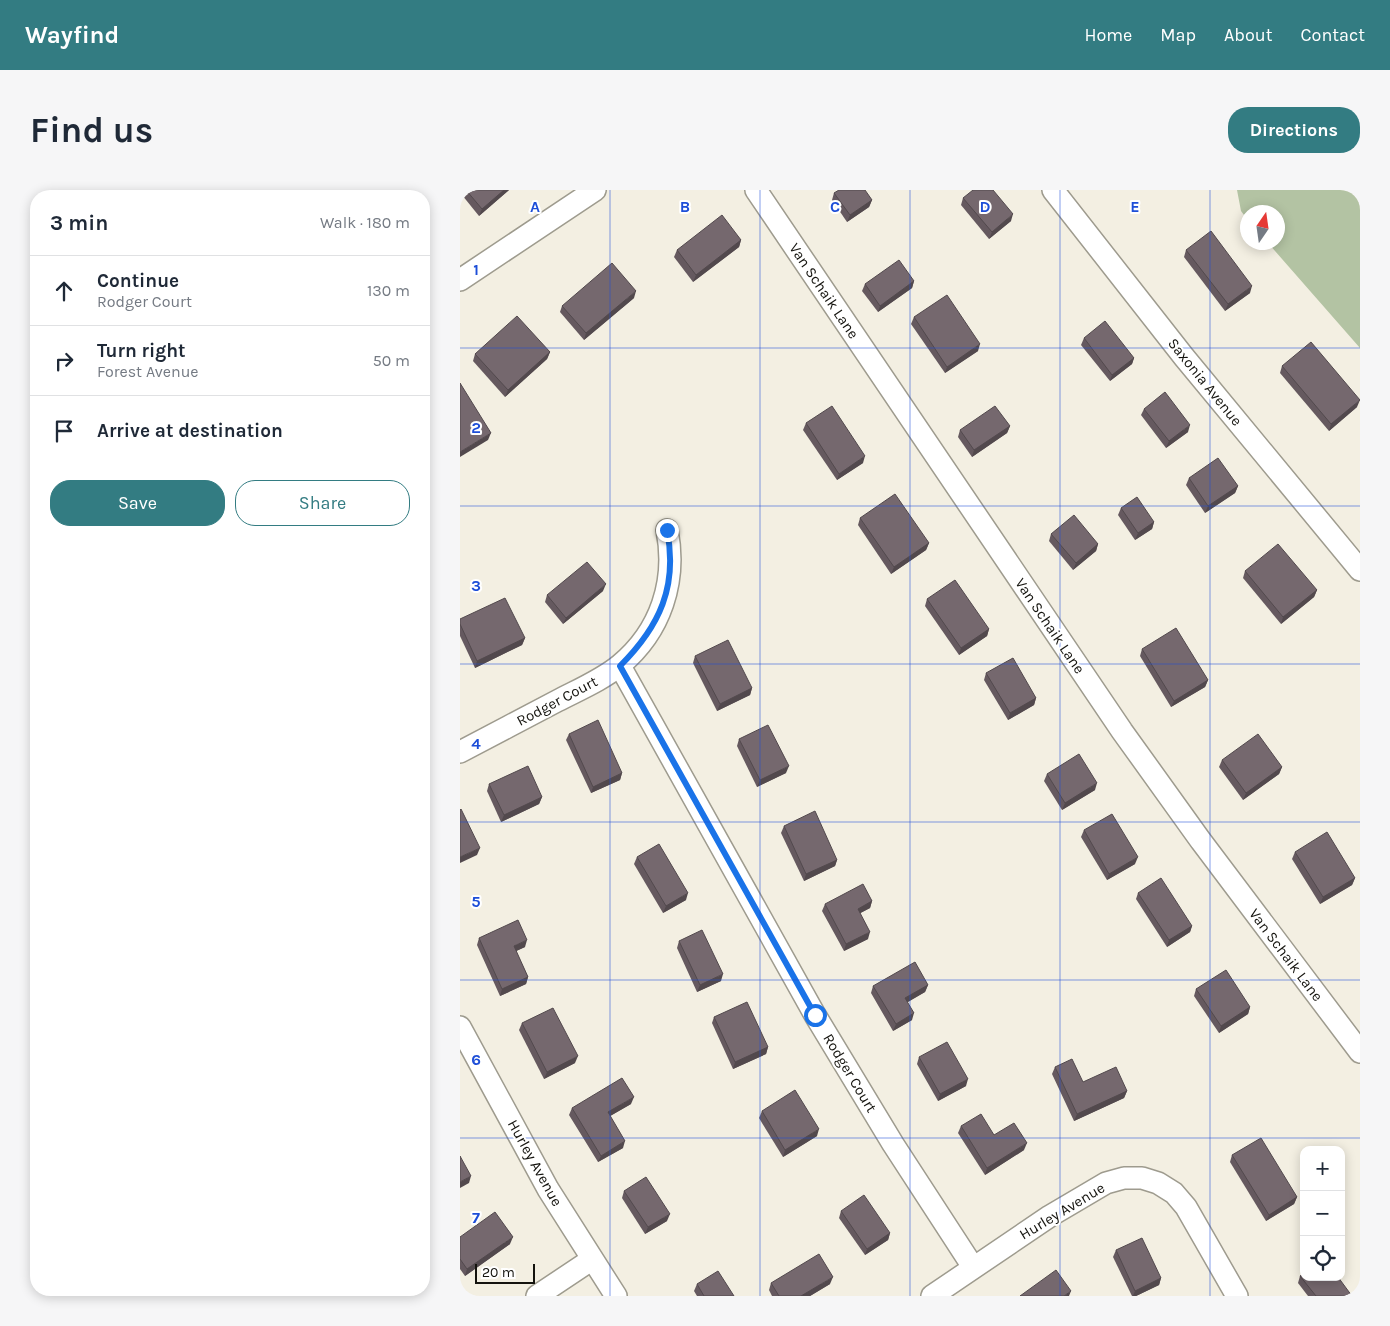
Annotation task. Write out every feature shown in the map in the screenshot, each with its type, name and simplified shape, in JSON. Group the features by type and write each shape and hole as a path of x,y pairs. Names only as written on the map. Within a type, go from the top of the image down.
{"street":[{"name":"Van Schaik Lane","path":"756,190 1122,731 1201,841 1360,1052"},
{"name":"Saxonia Avenue","path":"1053,190 1184,357 1360,570"},
{"path":"460,280 584,193"},
{"path":"620,666 640,646 656,622 666,598 670,574 670,546 667,530"},
{"name":"Rodger Court","path":"460,752 620,666 815,1015 893,1144 973,1267"},
{"name":"Hurley Avenue","path":"460,1027 548,1189 591,1260 616,1296"},
{"name":"Hurley Avenue","path":"932,1296 973,1267 1106,1182 1124,1178 1142,1178 1158,1183 1174,1193 1186,1207 1237,1296"},
{"path":"537,1296 591,1260"}],"green space":[{"path":"1237,190 1360,190 1360,348 1274,250 1285,250 1285,205 1240,206"}],"building":[{"path":"466,190 504,190 482,209"},
{"path":"839,190 865,190 872,200 850,215 834,193"},
{"path":"973,190 993,190 1013,214 992,232 963,198"},
{"path":"722,215 741,240 696,275 677,250"},
{"path":"1211,231 1252,286 1228,304 1186,250"},
{"path":"899,260 914,281 880,306 865,284"},
{"path":"612,263 636,291 586,333 562,306"},
{"path":"947,295 980,344 947,367 914,317"},
{"path":"517,316 550,352 508,390 475,354"},
{"path":"1105,321 1134,358 1112,375 1084,338"},
{"path":"1311,342 1360,400 1331,424 1282,366"},
{"path":"460,383 491,433 460,452"},
{"path":"1165,392 1190,425 1169,441 1144,409"},
{"path":"832,406 865,456 839,474 806,423"},
{"path":"995,406 1010,426 974,450 960,430"},
{"path":"1218,458 1238,486 1208,506 1189,478"},
{"path":"895,494 929,543 894,567 860,518"},
{"path":"1137,497 1154,522 1138,533 1121,508"},
{"path":"1074,515 1098,544 1076,563 1051,534"},
{"path":"1278,544 1317,590 1283,617 1245,571"},
{"path":"587,562 606,584 566,618 547,595"},
{"path":"955,580 989,629 961,648 927,599"},
{"path":"505,598 525,638 477,661 460,624 460,619"},
{"path":"1176,628 1208,680 1174,701 1142,649"},
{"path":"728,640 752,688 720,704 695,656"},
{"path":"1013,658 1036,698 1010,713 986,673"},
{"path":"598,720 622,773 593,787 569,734"},
{"path":"768,725 789,766 760,780 739,739"},
{"path":"1258,734 1282,767 1246,793 1222,760"},
{"path":"1079,754 1097,783 1065,803 1047,774"},
{"path":"528,766 542,797 504,815 489,784"},
{"path":"460,810 480,848 460,857"},
{"path":"815,811 837,860 806,874 784,826"},
{"path":"1112,814 1138,857 1109,874 1084,830"},
{"path":"1327,832 1355,878 1323,897 1295,852"},
{"path":"659,844 688,893 666,906 637,857"},
{"path":"1161,878 1192,926 1169,940 1138,893"},
{"path":"863,884 872,901 858,909 870,932 846,944 825,904"},
{"path":"518,920 527,940 514,946 528,977 502,989 479,938"},
{"path":"702,930 723,974 700,985 679,941"},
{"path":"915,962 928,985 905,998 914,1013 896,1024 873,986"},
{"path":"1226,970 1250,1007 1221,1026 1196,989"},
{"path":"747,1002 768,1047 735,1062 714,1017"},
{"path":"553,1008 578,1056 547,1072 522,1023"},
{"path":"947,1042 968,1079 940,1094 919,1057"},
{"path":"1072,1059 1083,1082 1116,1067 1127,1091 1077,1114 1055,1067"},
{"path":"622,1078 634,1097 608,1112 625,1141 601,1156 572,1108"},
{"path":"795,1090 819,1129 785,1150 762,1111"},
{"path":"981,1114 994,1135 1014,1123 1027,1143 987,1168 961,1126"},
{"path":"1261,1138 1297,1197 1269,1215 1232,1155"},
{"path":"460,1156 471,1176 460,1182"},
{"path":"646,1177 670,1214 648,1227 624,1191"},
{"path":"864,1195 890,1233 867,1249 841,1211"},
{"path":"495,1212 513,1237 467,1269 460,1259 460,1237"},
{"path":"1142,1238 1161,1278 1135,1291 1116,1250"},
{"path":"819,1254 833,1277 801,1296 779,1296 771,1283"},
{"path":"1056,1270 1071,1291 1064,1296 1020,1296"},
{"path":"718,1271 734,1296 704,1296 697,1284"},
{"path":"1304,1281 1341,1281 1352,1296 1316,1296"}],"route":[{"path":"667,530 670,546 670,574 666,598 656,622 640,646 620,666 815,1015"}]}
